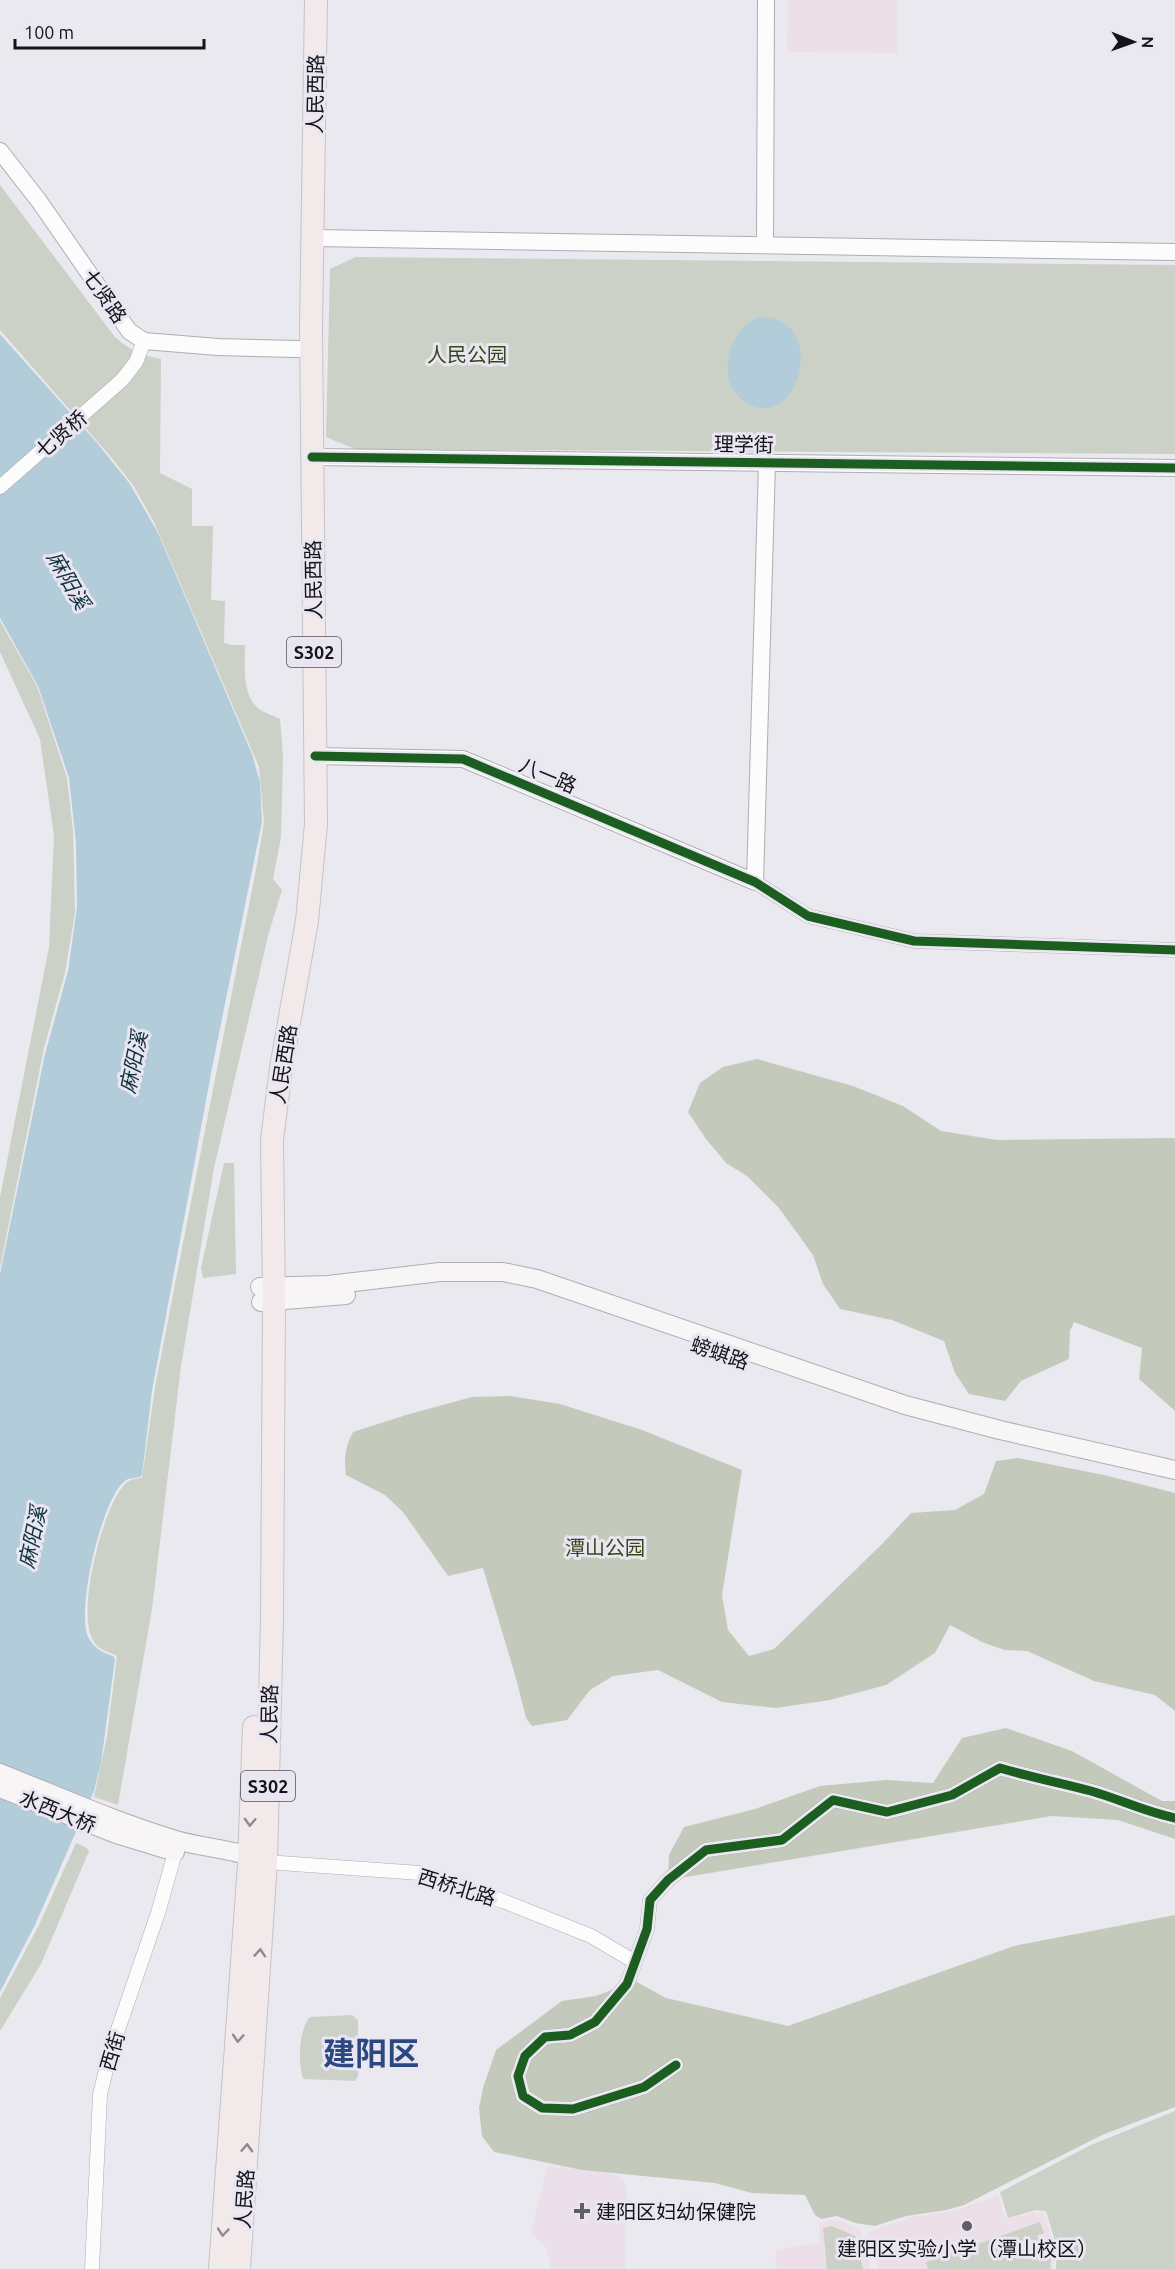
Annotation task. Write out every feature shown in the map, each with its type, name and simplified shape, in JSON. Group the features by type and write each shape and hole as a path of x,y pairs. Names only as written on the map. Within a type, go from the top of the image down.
{"highway":[{"name":"人民西路","path":"267,1294 260,1141 263,1101 293,917 301,824 298,349 301,0"},
{"name":"人民西路","path":"267,1294 273,1140 281,1068 308,910 316,824 312,457 316,0"},
{"name":"人民路","path":"220,2269 255,1860 272,1618 267,1294"},
{"name":"人民路","path":"239,2269 255,1860"}],"main road":[{"path":"267,1294 441,1272 503,1272 537,1280 905,1405 1175,1470"},
{"name":"螃蜞路","path":"267,1294 328,1298 436,1282 493,1281 536,1289 873,1406 1009,1442 1175,1479"},
{"path":"0,1773 119,1828 177,1846 255,1860"},
{"name":"水西大桥","path":"0,1788 119,1828"}],"street":[{"path":"765,245 766,0"},
{"name":"七贤路","path":"0,151 39,201 129,332 144,341 218,347 298,349"},
{"path":"313,238 1175,252"},
{"name":"七贤桥","path":"0,487 122,380 136,362 144,341"},
{"name":"理学街","path":"312,457 1175,468"},
{"path":"767,463 755,882 808,916 914,941 1175,950"},
{"name":"八一路","path":"315,756 464,759 755,882"},
{"path":"676,2065 644,2087 573,2109 542,2108 523,2096 518,2076 525,2055 545,2037 570,2035 595,2022 627,1984 647,1929 650,1900 668,1880 705,1850 782,1840 833,1800 887,1812 952,1795 1000,1768 1032,1778 1092,1791 1152,1813 1175,1818"},
{"name":"西街","path":"92,2269 100,2095 110,2053 158,1913 177,1846"},
{"name":"西桥北路","path":"255,1860 420,1873 503,1901 591,1936 635,1962"}],"shaded area":[{"path":"788,0 898,0 897,53 787,52"},
{"name":"建阳区妇幼保健院","path":"547,2166 613,2174 620,2177 627,2188 625,2269 550,2269 545,2245 531,2234"},
{"name":"建阳区实验小学（潭山校区）","path":"998,2195 1006,2220 1034,2212 1044,2213 1055,2252 1053,2269 879,2269 868,2232 912,2217 953,2211"},
{"path":"836,2219 861,2230 871,2269 777,2269 775,2259 777,2250 820,2242 819,2224"}],"green space":[{"path":"0,185 115,337 136,351 161,359 160,473 192,489 192,526 213,526 211,600 225,601 224,643 245,645 245,672 250,699 262,711 280,719 283,757 281,837 273,879 282,890 268,936 214,1168 181,1366 152,1609 118,1805 94,1797 107,1736 117,1656 99,1648 92,1638 88,1624 90,1582 108,1513 125,1484 142,1478 155,1387 264,822 259,767 154,522 133,485 111,457 0,330"},
{"name":"人民公园","path":"356,257 1175,265 1175,454 355,449 326,437 330,269"},
{"path":"0,621 37,686 67,778 73,830 75,913 65,973 44,1048 0,1268 0,1197 49,947 54,836 40,739 0,652"},
{"path":"757,1059 853,1086 903,1106 941,1131 997,1140 1175,1138 1175,1411 1139,1379 1142,1348 1074,1322 1070,1331 1069,1359 1021,1381 1005,1401 969,1394 955,1373 944,1341 892,1320 840,1309 823,1284 813,1255 779,1208 747,1176 726,1163 688,1112 700,1083 723,1067"},
{"path":"224,1163 234,1163 236,1274 203,1278 201,1268"},
{"name":"潭山公园","path":"510,1396 560,1404 642,1430 742,1470 722,1595 728,1630 749,1656 774,1649 911,1513 955,1510 984,1494 996,1461 1018,1458 1104,1475 1175,1493 1175,1711 1155,1695 1094,1681 1027,1651 1004,1650 982,1642 950,1625 935,1653 886,1685 830,1700 776,1708 722,1702 658,1670 613,1676 590,1690 567,1720 532,1726 526,1718 483,1568 448,1576 403,1512 385,1495 346,1475 345,1469 347,1448 353,1432 472,1397"},
{"path":"1006,1728 1072,1751 1162,1801 1175,1801 1175,1839 1118,1820 1052,1816 668,1880 669,1855 684,1827 755,1809 820,1786 886,1780 933,1783 962,1738"},
{"path":"76,1843 89,1851 41,1964 0,2031 0,1998 39,1925"},
{"path":"1175,1915 1175,2107 1102,2135 964,2205 906,2216 875,2226 855,2223 837,2216 821,2219 815,2215 805,2195 752,2193 715,2183 582,2170 494,2152 482,2136 479,2108 496,2050 562,2001 596,1996 635,1981 666,1998 788,2026 1014,1946"},
{"path":"352,2015 358,2020 358,2076 355,2081 303,2079 300,2046 303,2030 310,2017"},
{"path":"1175,2111 1175,2269 1056,2269 1056,2244 1046,2211 1036,2210 1008,2218 1000,2192 1091,2145"},
{"path":"1040,2222 1044,2233 1036,2236 1047,2245 1051,2259 1050,2269 928,2269 926,2262"},
{"path":"832,2226 855,2236 863,2269 827,2269 823,2228"}],"water":[{"path":"759,317 782,322 795,335 801,353 799,372 792,391 779,404 763,408 744,401 735,392 729,380 728,368 733,343 749,323"},
{"name":"麻阳溪","path":"0,334 98,444 130,484 158,533 252,754 260,782 262,822 213,1063 152,1391 142,1475 126,1480 117,1490 108,1507 88,1580 85,1623 88,1637 99,1649 115,1659 101,1763 94,1791 35,1925 0,1992 0,1274 45,1054 68,971 77,907 76,843 69,778 38,686 0,618"}],"cycle path":[{"path":"312,457 1175,468"},
{"path":"315,756 463,759 755,882 808,916 914,941 1175,950"},
{"path":"676,2065 644,2087 573,2109 542,2108 523,2096 518,2076 525,2056 545,2037 570,2035 595,2022 627,1984 647,1929 650,1900 668,1880 706,1850 782,1840 833,1800 887,1812 952,1795 1000,1768 1091,1791 1175,1818"}],"place":[{"name":"建阳区妇幼保健院","path":"582,2211"},
{"name":"建阳区实验小学（潭山校区）","path":"967,2226"}],"district":[{"name":"建阳区","path":"371,2053"}]}
